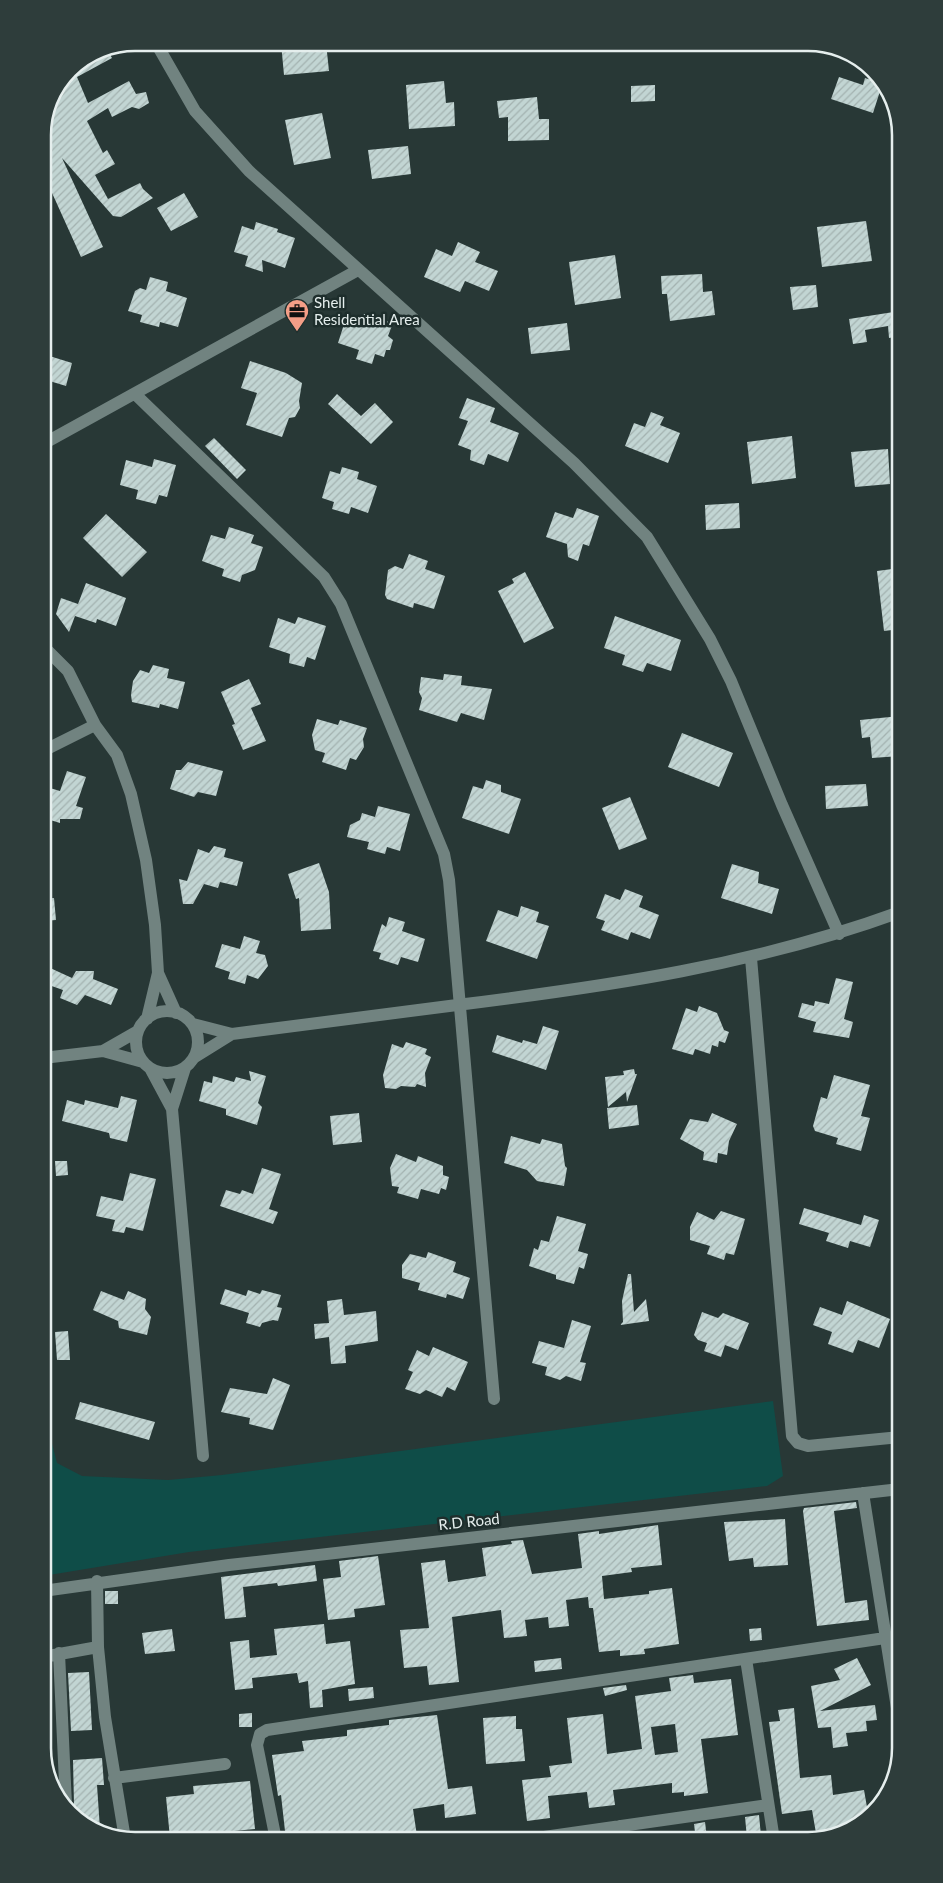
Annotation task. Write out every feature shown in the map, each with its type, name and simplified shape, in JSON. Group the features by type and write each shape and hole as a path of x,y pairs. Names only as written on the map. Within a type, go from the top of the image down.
{"street":[{"path":"161,51 195,111 249,171 574,463 647,537 710,639 731,681 782,805 839,934"},
{"path":"51,440 358,270"},
{"path":"135,394 201,460 324,577 341,604 444,854 449,880 458,1005 494,1399"},
{"path":"51,654 68,672 95,725 117,755 131,794 146,860 155,925 158,973 147,1019 138,1031 103,1051 51,1057"},
{"path":"51,747 95,725"},
{"path":"192,1024 232,1034 574,991 751,958 839,934 892,915"},
{"path":"751,958 792,1436 798,1443 808,1446 892,1438"},
{"path":"158,973 176,1013"},
{"path":"147,1019 156,1014 176,1013 185,1017 192,1024 198,1043 195,1057"},
{"path":"138,1031 136,1046 172,1109"},
{"path":"202,1456 172,1109 185,1068 195,1057 232,1034"},
{"path":"103,1051 167,1073 185,1068"},
{"name":"R.D Road","path":"51,1589 98,1581 892,1490"},
{"path":"863,1493 892,1680"},
{"path":"98,1581 98,1647 114,1778 124,1831"},
{"path":"274,1832 257,1745 260,1734 268,1730 885,1638"},
{"path":"51,1655 98,1647"},
{"path":"60,1653 66,1795"},
{"path":"746,1659 773,1832"},
{"path":"114,1778 225,1764"},
{"path":"578,1832 768,1805"},
{"path":"620,1826 621,1832"}],"shaded area":[{"path":"773,1401 783,1476 767,1486 189,1552 51,1575 51,1440 57,1463 82,1476 168,1480 222,1475"}],"building":[{"path":"282,51 327,51 329,71 284,75"},
{"path":"110,55 112,58 77,77 88,103 129,81 136,94 146,92 149,103 139,109 132,107 112,117 108,108 87,121 103,153 107,150 115,164 95,175 108,199 140,183 143,189 153,198 121,217 113,216 62,158 103,247 81,257 51,191 51,130 60,98 69,84 80,72 93,63"},
{"path":"839,77 863,85 865,78 871,80 880,92 873,113 831,99"},
{"path":"444,81 446,103 454,102 455,126 409,129 406,85"},
{"path":"655,85 655,101 631,102 631,86"},
{"path":"537,97 539,119 549,119 549,140 508,141 508,117 499,118 497,101"},
{"path":"322,113 331,158 294,165 285,120"},
{"path":"408,146 411,174 372,179 368,150"},
{"path":"184,193 198,217 171,231 157,208"},
{"path":"866,221 872,261 822,267 817,227"},
{"path":"256,222 278,229 277,232 295,238 285,268 262,260 263,272 245,266 248,256 234,252 242,226 254,230"},
{"path":"458,242 480,252 475,262 498,271 489,291 465,281 460,292 424,277 436,249 452,256"},
{"path":"615,255 621,298 575,305 569,262"},
{"path":"702,274 703,292 712,291 715,315 670,321 667,294 662,294 661,276"},
{"path":"150,277 168,282 166,291 187,298 178,327 160,322 159,327 140,322 142,315 128,311 135,291 140,288 146,290"},
{"path":"816,285 818,307 793,310 790,287"},
{"path":"892,312 892,337 889,338 888,326 865,330 867,342 853,344 849,319"},
{"path":"364,314 393,323 388,336 393,340 390,350 386,350 384,357 375,354 372,364 356,359 359,350 338,343 346,318 361,323"},
{"path":"567,323 570,350 531,354 528,328"},
{"path":"51,356 72,363 66,386 51,381"},
{"path":"250,361 286,373 302,383 299,401 300,408 295,417 289,418 282,437 246,425 257,393 241,388"},
{"path":"337,394 361,416 375,403 393,422 371,444 328,404"},
{"path":"467,398 495,408 490,422 519,433 508,462 488,454 484,465 470,460 471,450 458,445 468,421 459,418"},
{"path":"651,412 664,417 660,425 680,433 668,463 625,446 634,423 645,427"},
{"path":"792,436 796,478 752,484 747,442"},
{"path":"214,438 246,470 237,479 205,446"},
{"path":"888,449 890,484 855,487 851,452"},
{"path":"154,459 176,465 167,497 159,495 156,504 136,499 138,490 120,485 126,460 152,467"},
{"path":"342,467 359,472 357,479 377,486 368,513 351,507 349,514 332,509 334,502 322,498 330,471 340,474"},
{"path":"739,503 740,528 706,530 705,505"},
{"path":"577,508 599,516 589,546 583,544 578,561 568,557 567,544 546,537 555,512 573,518"},
{"path":"106,514 147,552 122,577 83,538"},
{"path":"229,527 254,535 251,543 263,547 255,570 242,575 240,582 222,576 224,569 202,561 211,535 225,539"},
{"path":"409,554 428,561 425,569 445,576 434,609 414,603 413,608 387,599 385,595 388,570 395,566 403,569"},
{"path":"892,569 892,630 884,631 877,571"},
{"path":"525,572 554,628 524,643 498,591 514,583 512,579"},
{"path":"86,583 126,598 116,626 97,619 96,623 75,616 69,632 56,614 61,598 78,604"},
{"path":"615,616 681,640 671,671 647,663 643,672 622,665 625,655 604,648"},
{"path":"298,617 326,626 315,660 307,657 304,667 289,663 290,654 269,647 278,618 295,624"},
{"path":"153,665 169,669 167,678 185,682 178,709 160,704 159,708 132,702 133,681 140,670 149,673"},
{"path":"444,674 462,676 461,685 492,689 484,720 461,713 457,722 419,710 422,698 419,692 421,677 443,680"},
{"path":"249,679 261,704 251,708 266,741 243,750 232,725 235,724 221,692"},
{"path":"892,717 892,757 872,758 870,737 862,738 860,720"},
{"path":"317,719 338,725 340,720 367,728 363,739 364,747 356,760 350,758 346,770 322,762 325,753 315,750 312,735"},
{"path":"682,733 733,753 719,787 668,767"},
{"path":"188,762 223,771 216,796 198,792 194,797 170,789 176,770 181,770"},
{"path":"67,771 86,777 76,806 83,808 80,819 60,819 60,823 51,820 51,788 60,791"},
{"path":"486,780 501,785 501,792 521,799 509,834 462,818 473,786 483,789"},
{"path":"866,784 868,806 826,809 825,786"},
{"path":"630,797 647,839 619,850 602,808"},
{"path":"378,806 410,814 400,851 387,847 385,854 367,849 369,842 347,837 350,825 360,820 362,813 375,817"},
{"path":"214,846 226,849 224,857 243,862 237,886 220,882 218,888 204,884 193,904 183,904 179,879 187,881 198,849 209,853"},
{"path":"319,863 329,892 331,929 301,931 299,898 296,899 288,874"},
{"path":"732,864 759,872 758,883 779,889 772,914 721,898"},
{"path":"625,889 643,896 639,907 659,915 650,939 631,932 628,940 601,930 605,921 596,918 605,894 620,900"},
{"path":"51,898 54,898 56,920 51,920"},
{"path":"521,906 539,912 536,922 549,926 537,959 486,941 498,910 518,917"},
{"path":"389,917 405,922 402,931 425,939 418,962 401,957 398,965 379,959 381,953 373,951 382,924 386,927"},
{"path":"244,936 260,941 256,953 265,955 268,966 258,979 247,975 245,984 228,979 230,972 215,967 222,944 240,949"},
{"path":"51,968 72,978 76,971 94,971 93,979 118,989 111,1005 85,995 77,1005 60,998 63,990 51,986"},
{"path":"836,978 853,982 844,1019 853,1022 849,1038 813,1032 816,1022 798,1017 802,1003 814,1006 815,1001 829,1004"},
{"path":"699,1006 717,1013 724,1030 729,1032 725,1043 719,1041 718,1047 712,1045 710,1054 695,1049 693,1055 672,1049 686,1008 697,1012"},
{"path":"543,1026 559,1031 546,1070 492,1052 497,1035 522,1043 523,1040 537,1044"},
{"path":"406,1042 427,1049 425,1054 431,1057 425,1073 426,1087 417,1084 415,1087 385,1088 383,1075 392,1044 403,1048"},
{"path":"634,1069 635,1074 637,1074 627,1102 626,1092 608,1107 605,1077 624,1075 623,1071"},
{"path":"249,1071 266,1076 258,1103 262,1107 257,1125 226,1115 226,1109 199,1101 204,1081 212,1083 213,1076 234,1082 236,1077 251,1081"},
{"path":"834,1075 870,1085 861,1116 870,1118 861,1151 836,1144 838,1138 815,1131 813,1126 821,1097 827,1099"},
{"path":"121,1096 137,1100 127,1142 110,1138 109,1133 62,1121 67,1100 84,1105 85,1100 118,1108"},
{"path":"637,1105 639,1125 609,1129 607,1108"},
{"path":"359,1113 362,1142 333,1145 330,1116"},
{"path":"712,1113 737,1124 729,1141 727,1155 718,1153 717,1163 703,1160 704,1152 680,1139 690,1119 708,1122"},
{"path":"511,1136 540,1144 542,1139 562,1144 565,1166 567,1168 564,1186 537,1181 527,1170 504,1163"},
{"path":"396,1154 416,1162 418,1156 443,1166 443,1175 449,1177 446,1190 441,1188 439,1194 421,1189 418,1199 397,1193 399,1187 392,1186 390,1168"},
{"path":"55,1161 67,1161 68,1175 56,1176"},
{"path":"262,1168 281,1174 269,1209 278,1212 273,1224 220,1206 226,1190 240,1194 242,1190 253,1194"},
{"path":"130,1173 156,1179 143,1231 126,1227 124,1233 112,1231 115,1220 96,1216 101,1196 123,1201"},
{"path":"804,1208 861,1225 864,1215 879,1220 870,1247 850,1241 848,1248 826,1241 829,1233 799,1224"},
{"path":"721,1211 745,1219 734,1255 726,1253 724,1260 707,1254 710,1246 690,1240 690,1227 697,1212 714,1220"},
{"path":"557,1216 586,1224 578,1251 588,1254 584,1269 579,1267 574,1284 556,1279 556,1275 529,1266 534,1248 538,1250 541,1240 549,1242"},
{"path":"428,1252 456,1262 453,1272 470,1278 463,1299 447,1294 446,1298 418,1290 420,1283 402,1278 402,1265 410,1254 426,1258"},
{"path":"628,1274 631,1274 634,1312 646,1299 649,1321 620,1325 623,1322 622,1301"},
{"path":"225,1289 246,1296 248,1290 260,1294 262,1290 281,1295 277,1307 282,1308 278,1321 273,1320 262,1323 260,1327 246,1323 249,1313 220,1304"},
{"path":"101,1291 124,1300 128,1291 146,1299 145,1309 151,1317 147,1335 119,1328 118,1321 93,1310"},
{"path":"342,1299 344,1315 376,1311 378,1341 345,1346 346,1363 331,1364 329,1337 315,1339 314,1324 329,1323 327,1301"},
{"path":"847,1301 890,1319 879,1348 858,1340 853,1353 828,1344 832,1332 813,1325 820,1307 842,1315"},
{"path":"702,1312 718,1318 723,1313 749,1323 738,1350 725,1345 721,1357 704,1351 707,1343 698,1340 694,1335"},
{"path":"572,1320 591,1326 580,1362 586,1363 581,1381 566,1376 560,1380 545,1375 547,1367 532,1363 539,1341 564,1348"},
{"path":"68,1331 70,1360 57,1360 55,1332"},
{"path":"433,1347 468,1362 455,1391 447,1387 442,1397 426,1390 420,1394 405,1389 413,1372 408,1370 417,1350 429,1356"},
{"path":"273,1378 290,1385 273,1430 249,1424 250,1418 221,1412 230,1388 267,1394"},
{"path":"80,1402 155,1422 149,1440 75,1419"},
{"path":"856,1502 857,1508 834,1511 845,1603 867,1600 869,1620 817,1626 803,1511 804,1508"},
{"path":"785,1519 788,1565 754,1567 753,1558 729,1561 724,1522"},
{"path":"658,1525 662,1565 631,1568 632,1572 602,1576 604,1599 649,1594 649,1591 672,1588 679,1644 644,1649 645,1654 620,1656 620,1650 599,1652 593,1608 589,1608 588,1597 566,1600 569,1626 549,1628 548,1617 525,1620 527,1636 504,1638 501,1610 452,1617 459,1682 429,1685 427,1666 404,1668 400,1630 429,1628 421,1563 445,1560 448,1582 486,1576 482,1548 512,1544 511,1541 523,1540 532,1574 582,1568 578,1534 599,1531 599,1534"},
{"path":"378,1556 385,1605 354,1609 355,1617 328,1620 323,1579 341,1577 339,1561"},
{"path":"315,1565 317,1581 278,1586 277,1583 243,1587 246,1617 225,1619 221,1577"},
{"path":"105,1591 118,1591 118,1604 105,1604"},
{"path":"324,1624 326,1644 350,1641 355,1684 322,1690 323,1707 310,1708 308,1681 299,1683 297,1673 252,1678 253,1688 235,1690 230,1642 249,1640 250,1658 277,1655 274,1629"},
{"path":"761,1628 762,1640 750,1641 749,1629"},
{"path":"172,1629 175,1651 145,1654 142,1633"},
{"path":"561,1658 562,1669 535,1672 534,1661"},
{"path":"857,1658 871,1685 820,1711 875,1705 877,1720 866,1721 867,1731 846,1733 848,1746 833,1748 831,1727 818,1728 811,1686 840,1680 834,1669"},
{"path":"89,1672 92,1730 71,1731 68,1673"},
{"path":"693,1675 694,1683 731,1679 738,1735 701,1739 708,1793 684,1796 684,1792 672,1793 672,1783 613,1790 615,1805 589,1808 587,1792 548,1796 550,1818 527,1821 522,1780 551,1777 549,1766 572,1763 567,1718 603,1714 607,1754 642,1749 635,1696 671,1691 669,1678","holes":["675,1724 678,1752 655,1755 651,1727"]},
{"path":"626,1685 627,1690 605,1696 603,1688"},
{"path":"373,1687 374,1698 349,1701 348,1689"},
{"path":"794,1708 800,1778 831,1775 833,1795 864,1790 867,1807 859,1814 840,1825 816,1831 812,1810 782,1814 769,1722 780,1721 778,1710"},
{"path":"252,1713 252,1727 239,1727 239,1714"},
{"path":"437,1715 448,1789 472,1786 476,1814 445,1818 444,1804 413,1809 416,1832 285,1832 281,1795 278,1796 272,1755 304,1751 302,1741 347,1736 347,1730 389,1725 389,1720"},
{"path":"516,1716 516,1729 522,1729 525,1761 486,1764 483,1718"},
{"path":"102,1758 104,1785 97,1785 100,1824 89,1818 74,1805 73,1760"},
{"path":"250,1781 255,1829 223,1832 169,1832 166,1797 194,1794 193,1786"},
{"path":"759,1815 761,1832 746,1832 745,1817"},
{"path":"705,1822 706,1832 695,1832 694,1824"}],"place":[{"name":"Shell Residential Area","path":"297,332"}]}
